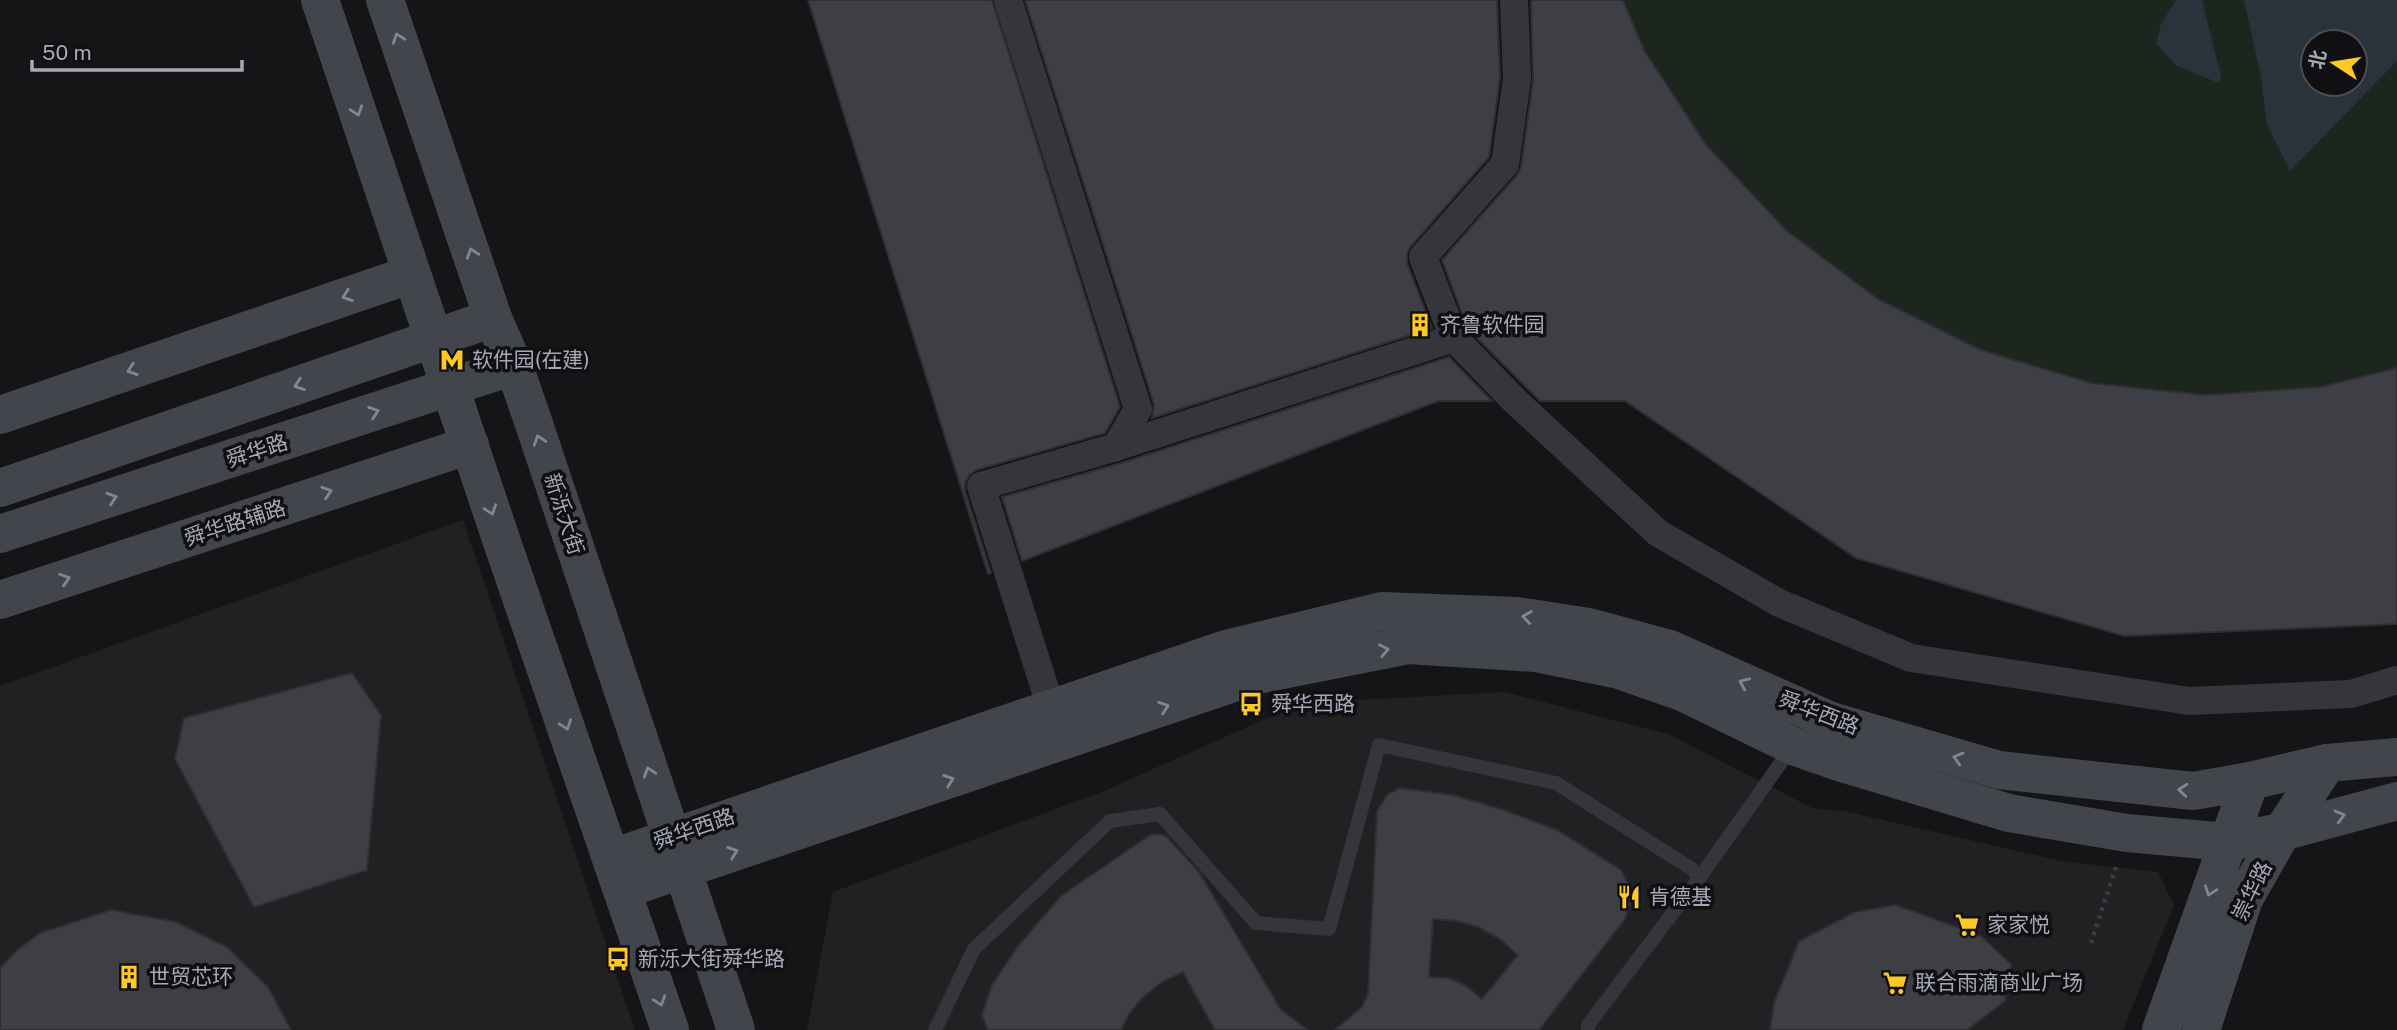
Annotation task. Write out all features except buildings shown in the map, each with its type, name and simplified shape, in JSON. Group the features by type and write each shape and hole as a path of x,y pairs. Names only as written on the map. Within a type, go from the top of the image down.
{"main road":[{"path":"320,0 670,1030"},
{"name":"新泺大街","path":"385,0 493,318 514,366 736,1030"},
{"path":"0,415 412,274"},
{"path":"0,488 493,318"},
{"name":"舜华路","path":"0,534 514,366"},
{"name":"舜华路辅路","path":"0,600 470,445"},
{"name":"舜华西路","path":"617,874 1051,708 1226,649 1382,611 1517,616 1589,627 1670,649 1831,721 1999,770 2193,791 2327,763 2397,757"},
{"name":"舜华西路","path":"676,853 1257,675 1408,645 1535,653 1619,670 1682,692 1793,746 2009,813 2127,833 2227,842 2282,832 2397,801"},
{"name":"崇华路","path":"2201,1030 2244,899 2282,832 2327,763"},
{"name":"崇华路","path":"2161,1030 2250,781"}],"street":[{"path":"1008,0 1138,409 1116,447"},
{"path":"1514,0 1517,79 1505,164 1423,257 1454,338 1515,401 1658,533 1779,603 1910,658 2189,701 2351,694 2397,680"},
{"path":"1051,708 981,486 1116,447 1454,338"}],"lane":[{"path":"936,1030 974,949 1110,821 1160,814 1256,923 1329,929 1379,745 1556,783 1692,869 1700,877"},
{"path":"1588,1030 1588,1025 1700,877 1793,746"}],"path":[{"path":"2091,943 2127,833"}],"shaded area":[{"path":"1623,0 2397,0 2397,368 2320,387 2205,395 2091,383 1981,350 1878,299 1786,230 1707,146 1644,50"},
{"path":"2176,0 2202,0 2221,76 2219,83 2177,66 2156,44 2161,24"},
{"path":"2244,0 2397,0 2397,61 2369,90 2369,28 2299,28 2299,98 2361,98 2290,171 2267,125 2261,77"},
{"path":"463,520 635,1030 0,1030 0,686"},
{"path":"1505,692 1668,734 1812,808 1844,811 2061,861 2158,872 2174,905 2123,1030 807,1030 833,892 1104,791 1301,703"}],"place":[{"name":"齐鲁软件园","path":"1420,325"},
{"name":"软件园(在建)","path":"452,360"},
{"name":"舜华西路","path":"1251,704"},
{"name":"肯德基","path":"1629,897"},
{"name":"家家悦","path":"1967,925"},
{"name":"新泺大街舜华路","path":"618,959"},
{"name":"世贸芯环","path":"129,977"},
{"name":"联合雨滴商业广场","path":"1895,983"}]}
